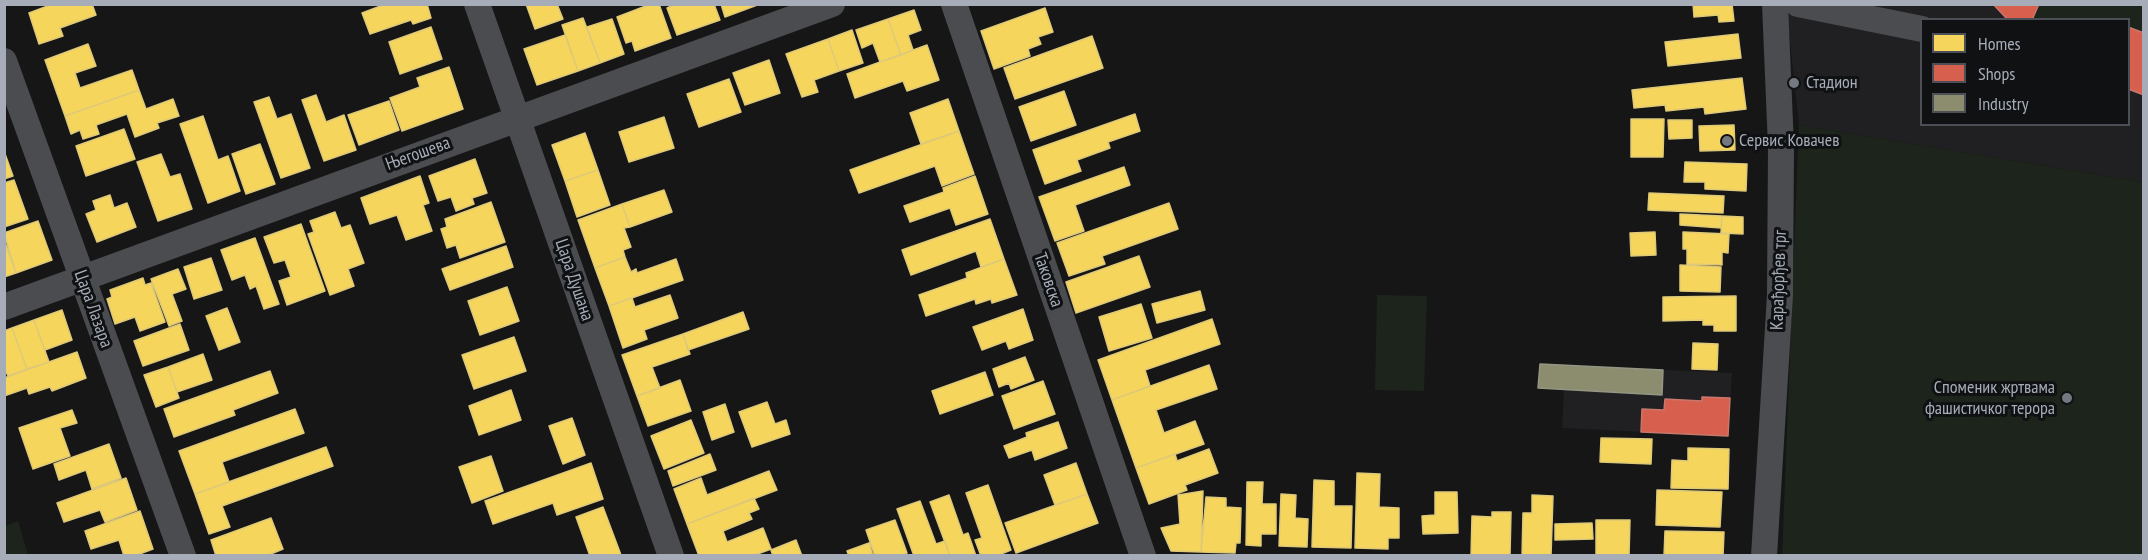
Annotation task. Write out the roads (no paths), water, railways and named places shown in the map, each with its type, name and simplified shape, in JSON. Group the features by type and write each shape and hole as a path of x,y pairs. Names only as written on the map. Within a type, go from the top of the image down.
{"street":[{"name":"Цара Душана","path":"477,4 671,555"},
{"name":"Његошева","path":"4,307 832,4"},
{"name":"Таковска","path":"954,4 1143,555"},
{"name":"Карађорђев трг","path":"1764,555 1780,295 1781,147 1774,4"},
{"path":"1798,4 1920,29"},
{"name":"Цара Лазара","path":"4,61 183,555"}],"place":[{"name":"Стадион","path":"1794,83"},
{"name":"Сервис Ковачев","path":"1727,141"},
{"name":"Споменик жртвама фашистичког терора","path":"2067,398"}]}
